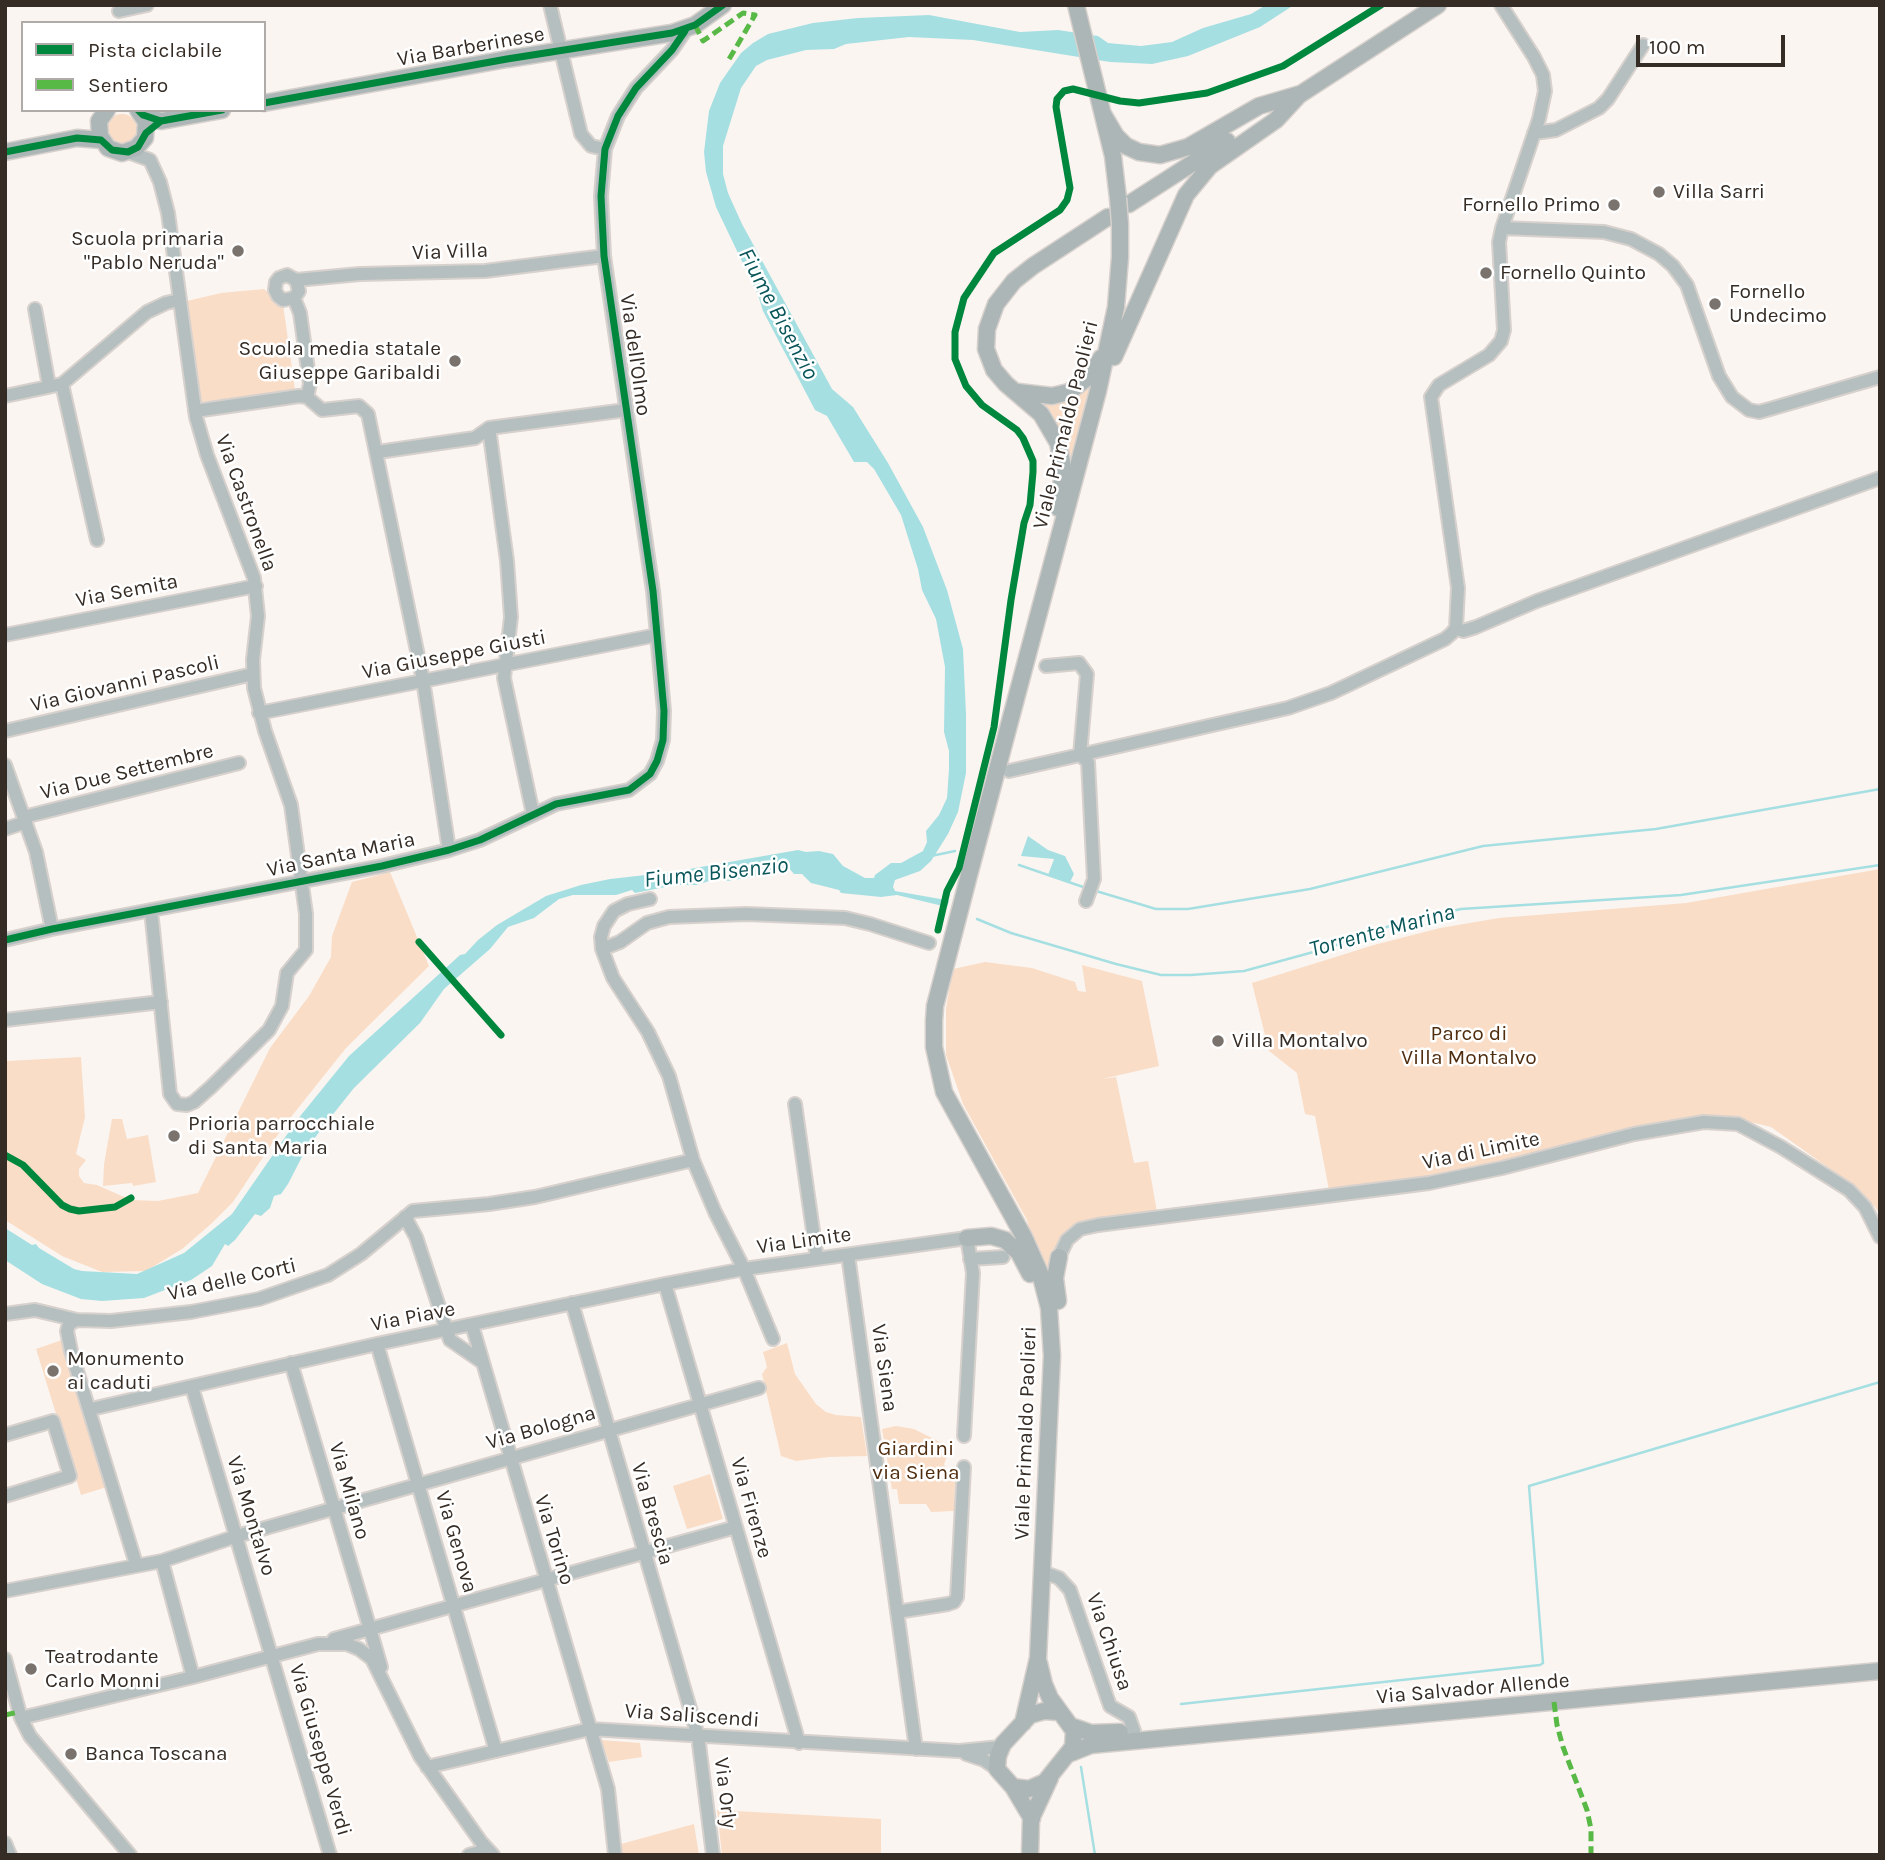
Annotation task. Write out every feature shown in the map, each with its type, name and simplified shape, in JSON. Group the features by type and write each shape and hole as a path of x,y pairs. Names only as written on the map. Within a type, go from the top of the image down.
{"main road":[{"name":"Via dell'Olmo","path":"685,31 723,5"},
{"name":"Viale Primaldo Paolieri","path":"1023,1723 1038,1658 1052,1333 1044,1283 1024,1237 944,1092 934,1047 935,1006 1113,330 1119,285 1114,220 1124,201 1076,5"},
{"path":"1124,201 1300,94 1438,5"},
{"name":"Via Barberinese","path":"266,103 559,50 685,31"},
{"path":"1102,108 1116,136 1126,146 1139,152 1160,155 1188,147 1259,106 1300,94"},
{"path":"1098,391 1186,195 1210,166 1276,120 1300,94"},
{"path":"5,152 77,138 102,125 112,150 128,152 141,145 146,133 161,121 211,112"},
{"path":"140,113 161,121"},
{"path":"140,113 146,133"},
{"path":"1046,586 1049,550 1062,479 1061,452 1054,432 1041,414 999,377 988,359 986,335 993,310 1023,273 1114,220"},
{"path":"1015,391 1052,396 1078,387 1095,370 1113,330"},
{"path":"967,1238 991,1236 1005,1240 1019,1253 1028,1269 1040,1310 1044,1381 1049,1402"},
{"path":"1049,1402 1059,1375 1061,1321 1055,1278 1059,1256"},
{"name":"Viale Primaldo Paolieri","path":"1038,1658 1044,1684 1058,1712 1071,1726"},
{"name":"Via Salvador Allende","path":"1071,1726 1091,1733 1134,1731 1880,1662"},
{"name":"Via Salvador Allende","path":"1071,1753 1100,1744 1880,1671"},
{"name":"Viale Primaldo Paolieri","path":"1001,1747 1037,1712 1058,1712"},
{"path":"1013,1787 1035,1787 1050,1777 1071,1753 1074,1739 1071,1726"},
{"path":"1001,1747 997,1769 1013,1787 1032,1819"},
{"path":"1030,1855 1032,1819 1050,1777"}],"street":[{"path":"119,13 147,5"},
{"path":"550,5 583,139 592,146 605,149"},
{"path":"1009,771 1288,708 1331,693 1445,639 1456,628 1458,588 1431,397 1439,385 1489,355 1501,341 1504,330 1499,242 1544,101 1543,75 1502,5"},
{"name":"Via dell'Olmo","path":"659,754 664,723 657,635 604,256 601,196 605,149 618,116 647,75 672,50 685,31"},
{"path":"1534,133 1556,130 1599,108 1608,99 1643,45"},
{"name":"Via Castronella","path":"128,152 150,160 160,182 168,213 195,411 204,446 256,586 258,616 253,674 259,713 289,796 303,881 307,946 300,960 287,973 285,993 267,1033 194,1102 180,1105 170,1094 162,1002"},
{"path":"1502,228 1604,232 1631,239 1659,254 1686,285 1719,376 1732,397 1749,410 1759,412 1880,377"},
{"name":"Via Villa","path":"296,280 360,274 485,271 604,256"},
{"name":"Via Villa","path":"293,276 299,291 294,298 281,299 275,292 274,286 279,278 293,276"},
{"path":"5,396 55,385 147,312 176,279"},
{"name":"Via Villa","path":"294,298 300,313 310,384 307,397"},
{"path":"147,312 179,300"},
{"path":"35,309 97,540"},
{"path":"195,411 299,396 307,397 322,410 355,406 363,408 371,420 423,681 449,850"},
{"path":"378,452 475,438 489,428 626,410"},
{"path":"489,428 508,572 511,617 504,678 533,814"},
{"path":"1456,628 1463,631 1476,627 1563,592 1880,478"},
{"name":"Via Semita","path":"5,635 256,586"},
{"name":"Via Giuseppe Giusti","path":"259,713 657,635"},
{"path":"1046,666 1079,663 1087,674 1080,755"},
{"name":"Via Giovanni Pascoli","path":"5,731 253,674"},
{"name":"Via Santa Maria","path":"5,940 382,866 449,850 480,840 556,804 629,790 650,774 659,754"},
{"path":"1080,755 1088,762 1094,879 1086,901"},
{"name":"Via Due Settembre","path":"5,829 25,820 239,763"},
{"path":"5,765 36,852 52,929"},
{"path":"650,899 628,904 614,911 604,926 602,949 620,942 647,923 669,917 746,914 845,918 929,943"},
{"path":"5,1020 162,1002 151,910"},
{"name":"Via Limite","path":"602,949 613,978 648,1032 669,1076 693,1160 715,1212 744,1269 967,1238"},
{"path":"795,1104 817,1259"},
{"name":"Via di Limite","path":"1059,1256 1067,1240 1076,1232 1098,1225 1429,1182 1502,1168 1634,1134 1704,1122 1738,1124 1781,1147 1849,1190 1865,1208 1880,1237"},
{"name":"Via delle Corti","path":"5,1314 35,1310 77,1320 111,1321 241,1303 320,1279 346,1265 413,1211 535,1197 693,1160"},
{"path":"405,1217 416,1237 450,1340 482,1362"},
{"path":"964,1436 973,1273 967,1238"},
{"name":"Via Siena","path":"848,1255 916,1749"},
{"path":"971,1259 1003,1257"},
{"path":"744,1269 773,1339"},
{"name":"Via Piave","path":"90,1409 377,1344 744,1269"},
{"name":"Via Firenze","path":"665,1284 799,1743"},
{"name":"Via Brescia","path":"572,1303 698,1736"},
{"path":"77,1320 69,1324 67,1331 136,1564"},
{"name":"Via Torino","path":"472,1325 608,1789 615,1855"},
{"name":"Via Genova","path":"377,1344 496,1751"},
{"name":"Via Milano","path":"291,1363 392,1700"},
{"name":"Via Montalvo","path":"192,1387 273,1657"},
{"name":"Via Bologna","path":"5,1591 162,1561 237,1536 759,1388"},
{"path":"5,1435 53,1421 70,1476 5,1496"},
{"path":"897,1612 954,1602 958,1590 964,1467"},
{"path":"20,1718 273,1657 453,1604 736,1527"},
{"path":"162,1561 193,1677"},
{"name":"Via Chiusa","path":"1042,1572 1059,1578 1070,1590 1110,1706 1129,1717 1134,1731"},
{"path":"318,1644 347,1644 367,1654 374,1662 427,1767 490,1852 469,1855"},
{"name":"Via Giuseppe Verdi","path":"273,1657 330,1855"},
{"path":"5,1658 20,1718 30,1736 130,1855"},
{"name":"Via Saliscendi","path":"427,1767 590,1729 959,1751 1001,1747"},
{"name":"Via Orly","path":"698,1736 713,1855"},
{"name":"Via Saliscendi","path":"959,1751 984,1760 997,1769"},
{"path":"5,1843 10,1855"}],"green space":[{"path":"122,114 133,118 137,129 133,140 122,144 111,140 107,129 111,118"},
{"path":"264,289 283,304 295,390 201,402 187,301 221,293"},
{"path":"1091,385 1073,457 1070,459 1038,401"},
{"name":"Parco di Villa Montalvo","path":"1880,869 1880,1215 1853,1185 1771,1127 1738,1119 1705,1116 1635,1128 1501,1163 1428,1178 1329,1190 1315,1116 1305,1114 1297,1073 1269,1051 1252,983 1374,945 1440,928 1499,918 1686,903"},
{"path":"390,872 429,966 346,1048 283,1127 233,1202 211,1224 182,1249 146,1271 102,1272 62,1256 5,1220 5,1052 7,1061 81,1057 85,1117 76,1154 86,1160 79,1169 79,1176 84,1183 97,1185 131,1200 158,1201 198,1193 270,1048 309,996 331,957 332,936 352,882"},
{"path":"985,962 1032,968 1075,982 1078,991 1086,992 1082,965 1142,981 1159,1066 1102,1079 1116,1077 1134,1163 1148,1161 1157,1212 1078,1228 1048,1269 1027,1220 963,1104 946,1055 946,1008 953,969"},
{"path":"112,1119 122,1119 127,1139 148,1135 156,1182 133,1186 132,1183 103,1186"},
{"path":"62,1340 107,1487 81,1495 36,1349"},
{"path":"787,1343 795,1374 816,1404 826,1412 836,1415 861,1417 867,1456 796,1461 781,1456 762,1374 767,1367 763,1352"},
{"name":"Giardini via Siena","path":"896,1426 914,1429 954,1449 953,1455 947,1457 944,1464 946,1469 953,1472 954,1511 931,1512 926,1504 899,1504 897,1489 892,1489 882,1429"},
{"path":"710,1474 723,1519 687,1529 673,1486"},
{"path":"601,1740 640,1743 642,1757 609,1762"},
{"path":"717,1810 881,1819 881,1855 722,1855"},
{"path":"694,1824 699,1855 622,1855 621,1844"}],"water":[{"name":"Fiume Bisenzio","path":"1266,5 1294,5 1260,27 1188,56 1152,64 1110,62 973,40 909,37 846,44 834,49 806,50 767,60 756,66 741,88 723,146 723,174 728,193 742,224 832,389 853,407 923,527 947,590 963,649 966,773 958,812 931,861 920,871 895,880 893,887 895,891 949,901 947,907 897,895 881,897 841,893 839,890 811,883 802,874 794,874 788,867 727,881 720,878 696,885 675,885 635,893 632,890 616,895 573,895 559,899 534,918 508,927 490,949 444,989 420,1023 354,1088 326,1123 305,1151 281,1194 274,1196 270,1208 261,1216 255,1214 235,1240 228,1246 225,1244 212,1266 191,1280 144,1298 102,1301 81,1299 42,1284 5,1260 5,1228 74,1269 82,1271 137,1274 184,1253 232,1214 297,1120 349,1056 478,940 497,925 546,896 610,879 672,872 798,850 833,854 843,866 865,878 874,878 891,863 901,863 923,851 927,842 926,831 939,815 947,798 949,769 949,751 944,732 945,667 936,619 922,590 901,515 874,469 867,462 854,462 827,416 815,410 763,311 716,207 706,172 704,152 709,111 720,83 741,53 753,43 768,34 813,23 929,15 1020,32 1058,30 1098,36 1108,43 1141,46 1172,42 1203,28 1251,14"},
{"path":"1028,836 1048,850 1065,856 1074,874 1070,882 1048,875 1054,859 1021,856"}],"waterway":[{"path":"1096,891 1156,909 1188,909 1310,889 1483,846 1656,829 1880,789"},
{"path":"931,856 955,851"},
{"path":"1019,865 1086,888"},
{"name":"Torrente Marina","path":"977,919 1011,933 1116,964 1161,975 1191,975 1244,971 1328,948 1401,922 1461,909 1681,895 1880,865"},
{"path":"1181,1704 1540,1665 1543,1663 1529,1486 1880,1382"},
{"path":"1081,1767 1095,1855"}],"marked path":[{"path":"695,25 703,41 743,13 755,15 728,61"},
{"path":"1554,1702 1563,1747 1587,1810 1591,1829 1591,1855"},
{"path":"5,1715 19,1712"}],"cycle path":[{"path":"266,103 507,59 672,33 695,25 723,5"},
{"path":"938,930 947,891 959,868 994,727 1011,600 1024,523 1030,505 1033,472 1033,461 1017,430 982,405 966,386 955,359 955,332 964,298 994,253 1060,210 1067,200 1070,188 1056,107 1057,99 1064,91 1073,89 1139,103 1207,93 1283,66 1381,5"},
{"path":"5,940 382,866 449,850 480,840 556,804 629,790 650,774 663,740 664,711 653,591 604,256 601,196 605,149 618,116 636,88 672,50 685,31"},
{"path":"140,112 161,121 211,112"},
{"path":"5,152 77,138 101,140 112,150 128,152 138,147 146,133 161,121"},
{"path":"419,942 501,1035"},
{"path":"5,1155 23,1165 62,1205 70,1209 79,1211 115,1207 131,1198"}],"place":[{"name":"Villa Sarri","path":"1659,192"},
{"name":"Fornello Primo","path":"1614,205"},
{"name":"Scuola primaria \"Pablo Neruda\"","path":"238,251"},
{"name":"Fornello Quinto","path":"1486,273"},
{"name":"Fornello Undecimo","path":"1715,304"},
{"name":"Scuola media statale Giuseppe Garibaldi","path":"455,361"},
{"name":"Villa Montalvo","path":"1218,1041"},
{"name":"Prioria parrocchiale di Santa Maria","path":"174,1136"},
{"name":"Monumento ai caduti","path":"53,1371"},
{"name":"Teatrodante Carlo Monni","path":"31,1669"},
{"name":"Banca Toscana","path":"71,1754"}]}
